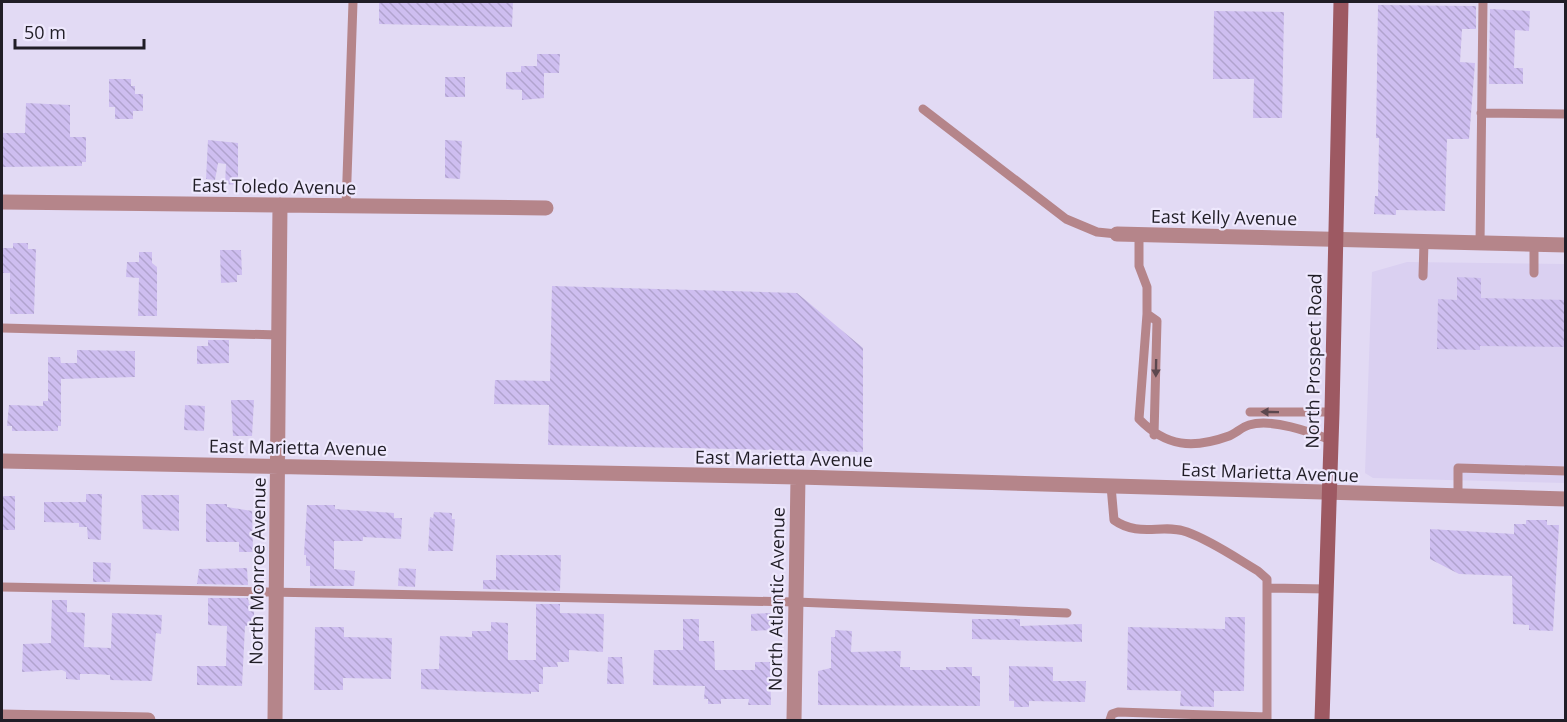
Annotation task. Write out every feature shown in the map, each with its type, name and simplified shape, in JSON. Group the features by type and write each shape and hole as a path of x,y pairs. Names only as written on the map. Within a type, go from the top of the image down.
{"main road":[{"name":"North Prospect Road","path":"1322,720 1332,412 1341,2"}],"street":[{"name":"East Toledo Avenue","path":"2,202 546,208"},
{"name":"North Monroe Avenue","path":"275,720 280,206"},
{"name":"East Kelly Avenue","path":"1117,234 1566,245"},
{"name":"East Marietta Avenue","path":"2,460 798,477 1566,500"},
{"name":"North Atlantic Avenue","path":"794,720 798,477"},
{"path":"2,717 148,720"}],"lane":[{"path":"346,207 353,2"},
{"path":"1480,244 1483,2"},
{"name":"East Kelly Avenue","path":"923,109 1066,219 1080,227 1117,234"},
{"path":"1481,113 1566,114"},
{"path":"1139,235 1138,266 1147,286 1139,419 1154,435 1174,442 1203,444 1232,435 1250,424 1296,426 1331,440"},
{"path":"1423,276 1424,242"},
{"path":"1534,245 1534,273"},
{"path":"1147,314 1157,321 1154,435"},
{"path":"2,328 279,335"},
{"path":"1250,412 1332,412"},
{"path":"1458,496 1458,468 1566,471"},
{"path":"1110,720 1112,714 1118,712 1267,719 1268,588 1267,579 1258,571 1186,531 1140,530 1123,526 1114,520 1111,486"},
{"path":"2,587 276,594 796,602 1067,613"},
{"path":"1268,588 1326,589"}],"shaded area":[{"path":"1407,262 1565,264 1565,483 1373,478 1365,473 1372,272"}],"building":[{"path":"379,2 513,2 512,27 379,24"},
{"path":"1378,5 1476,6 1476,29 1462,29 1460,62 1475,63 1469,139 1447,139 1445,211 1396,210 1396,215 1374,214 1375,196 1378,196 1379,138 1376,138"},
{"path":"1490,9 1530,11 1529,31 1515,30 1514,68 1523,68 1523,84 1489,84"},
{"path":"1214,11 1284,12 1282,118 1253,118 1254,79 1213,79"},
{"path":"537,54 560,54 559,73 544,73 544,98 522,100 522,90 506,89 506,72 521,72 521,66 537,66"},
{"path":"445,77 465,77 465,97 445,97"},
{"path":"109,79 131,79 131,86 135,86 135,94 143,94 143,111 133,111 133,119 115,119 115,107 109,107"},
{"path":"26,103 70,105 70,137 86,137 86,162 82,162 82,166 3,167 3,133 25,133"},
{"path":"208,140 238,143 238,185 225,184 226,164 218,163 215,180 206,179"},
{"path":"445,140 462,141 460,179 445,178"},
{"path":"13,243 28,243 28,249 36,249 34,314 10,314 10,273 3,273 3,248 13,248"},
{"path":"220,250 241,250 242,275 237,275 237,282 221,283"},
{"path":"139,252 152,252 152,263 157,267 157,316 138,316 139,278 126,277 127,262 139,262"},
{"path":"1457,277 1481,278 1481,298 1566,300 1566,347 1480,346 1480,350 1437,349 1438,299 1457,300"},
{"path":"552,286 797,293 863,348 863,452 548,445 549,405 494,404 495,380 550,381"},
{"path":"208,340 229,340 229,363 197,364 197,346 208,346"},
{"path":"77,350 135,351 135,377 61,379 61,426 58,426 58,431 12,431 12,426 7,426 9,405 43,406 43,401 48,401 48,357 60,357 61,363 77,363"},
{"path":"231,400 254,400 252,436 233,436"},
{"path":"185,405 205,406 204,431 184,430"},
{"path":"86,494 102,494 101,540 88,539 87,527 79,527 79,523 44,522 44,502 86,502"},
{"path":"141,495 179,495 179,531 143,529"},
{"path":"2,496 15,496 15,530 2,530"},
{"path":"206,504 227,504 227,507 252,511 253,552 239,552 239,542 206,542"},
{"path":"307,505 335,505 335,509 394,513 394,518 402,518 401,539 363,537 363,541 334,541 334,569 355,571 354,586 310,586 310,566 306,566 306,555 304,555"},
{"path":"434,512 452,513 452,519 455,519 453,551 428,551 430,517 433,518"},
{"path":"1526,520 1547,520 1547,525 1559,525 1553,631 1529,630 1529,625 1513,624 1512,576 1459,574 1430,559 1430,529 1514,534 1514,524 1526,524"},
{"path":"496,555 561,555 560,591 483,589 483,580 496,580"},
{"path":"93,562 111,563 110,582 93,582"},
{"path":"247,568 248,585 197,584 199,569"},
{"path":"399,568 416,569 415,587 398,586"},
{"path":"208,598 248,598 249,604 254,604 254,626 245,626 242,686 197,685 197,666 226,666 227,626 208,625"},
{"path":"52,600 67,600 67,612 85,613 84,647 111,648 112,613 162,615 161,634 156,633 152,681 110,680 110,675 94,674 80,674 80,680 66,679 66,672 62,670 22,672 23,644 51,643"},
{"path":"536,604 560,604 560,613 604,614 603,652 569,650 569,662 557,662 558,667 543,667 543,684 539,684 539,692 531,692 531,694 421,689 421,669 439,669 440,636 472,637 472,631 491,631 491,622 508,623 508,660 536,660"},
{"path":"770,613 770,630 751,631 751,614"},
{"path":"1225,617 1245,617 1244,691 1214,691 1214,707 1180,706 1181,691 1127,690 1128,627 1225,629"},
{"path":"683,619 699,619 699,641 714,641 715,670 755,670 755,662 770,662 771,705 748,705 749,699 721,699 721,704 708,704 708,699 704,699 705,686 653,685 654,650 683,650"},
{"path":"972,619 1020,619 1020,626 1082,624 1082,642 972,639"},
{"path":"315,627 344,627 344,637 392,638 391,679 343,678 343,690 314,690"},
{"path":"835,630 852,631 851,652 901,651 900,667 910,667 910,670 972,667 972,676 980,676 980,706 818,705 818,671 831,668 831,637 835,637"},
{"path":"608,657 622,657 624,684 607,684"},
{"path":"1009,666 1053,667 1053,681 1086,681 1085,702 1029,701 1029,707 1014,707 1014,701 1009,701"}]}
